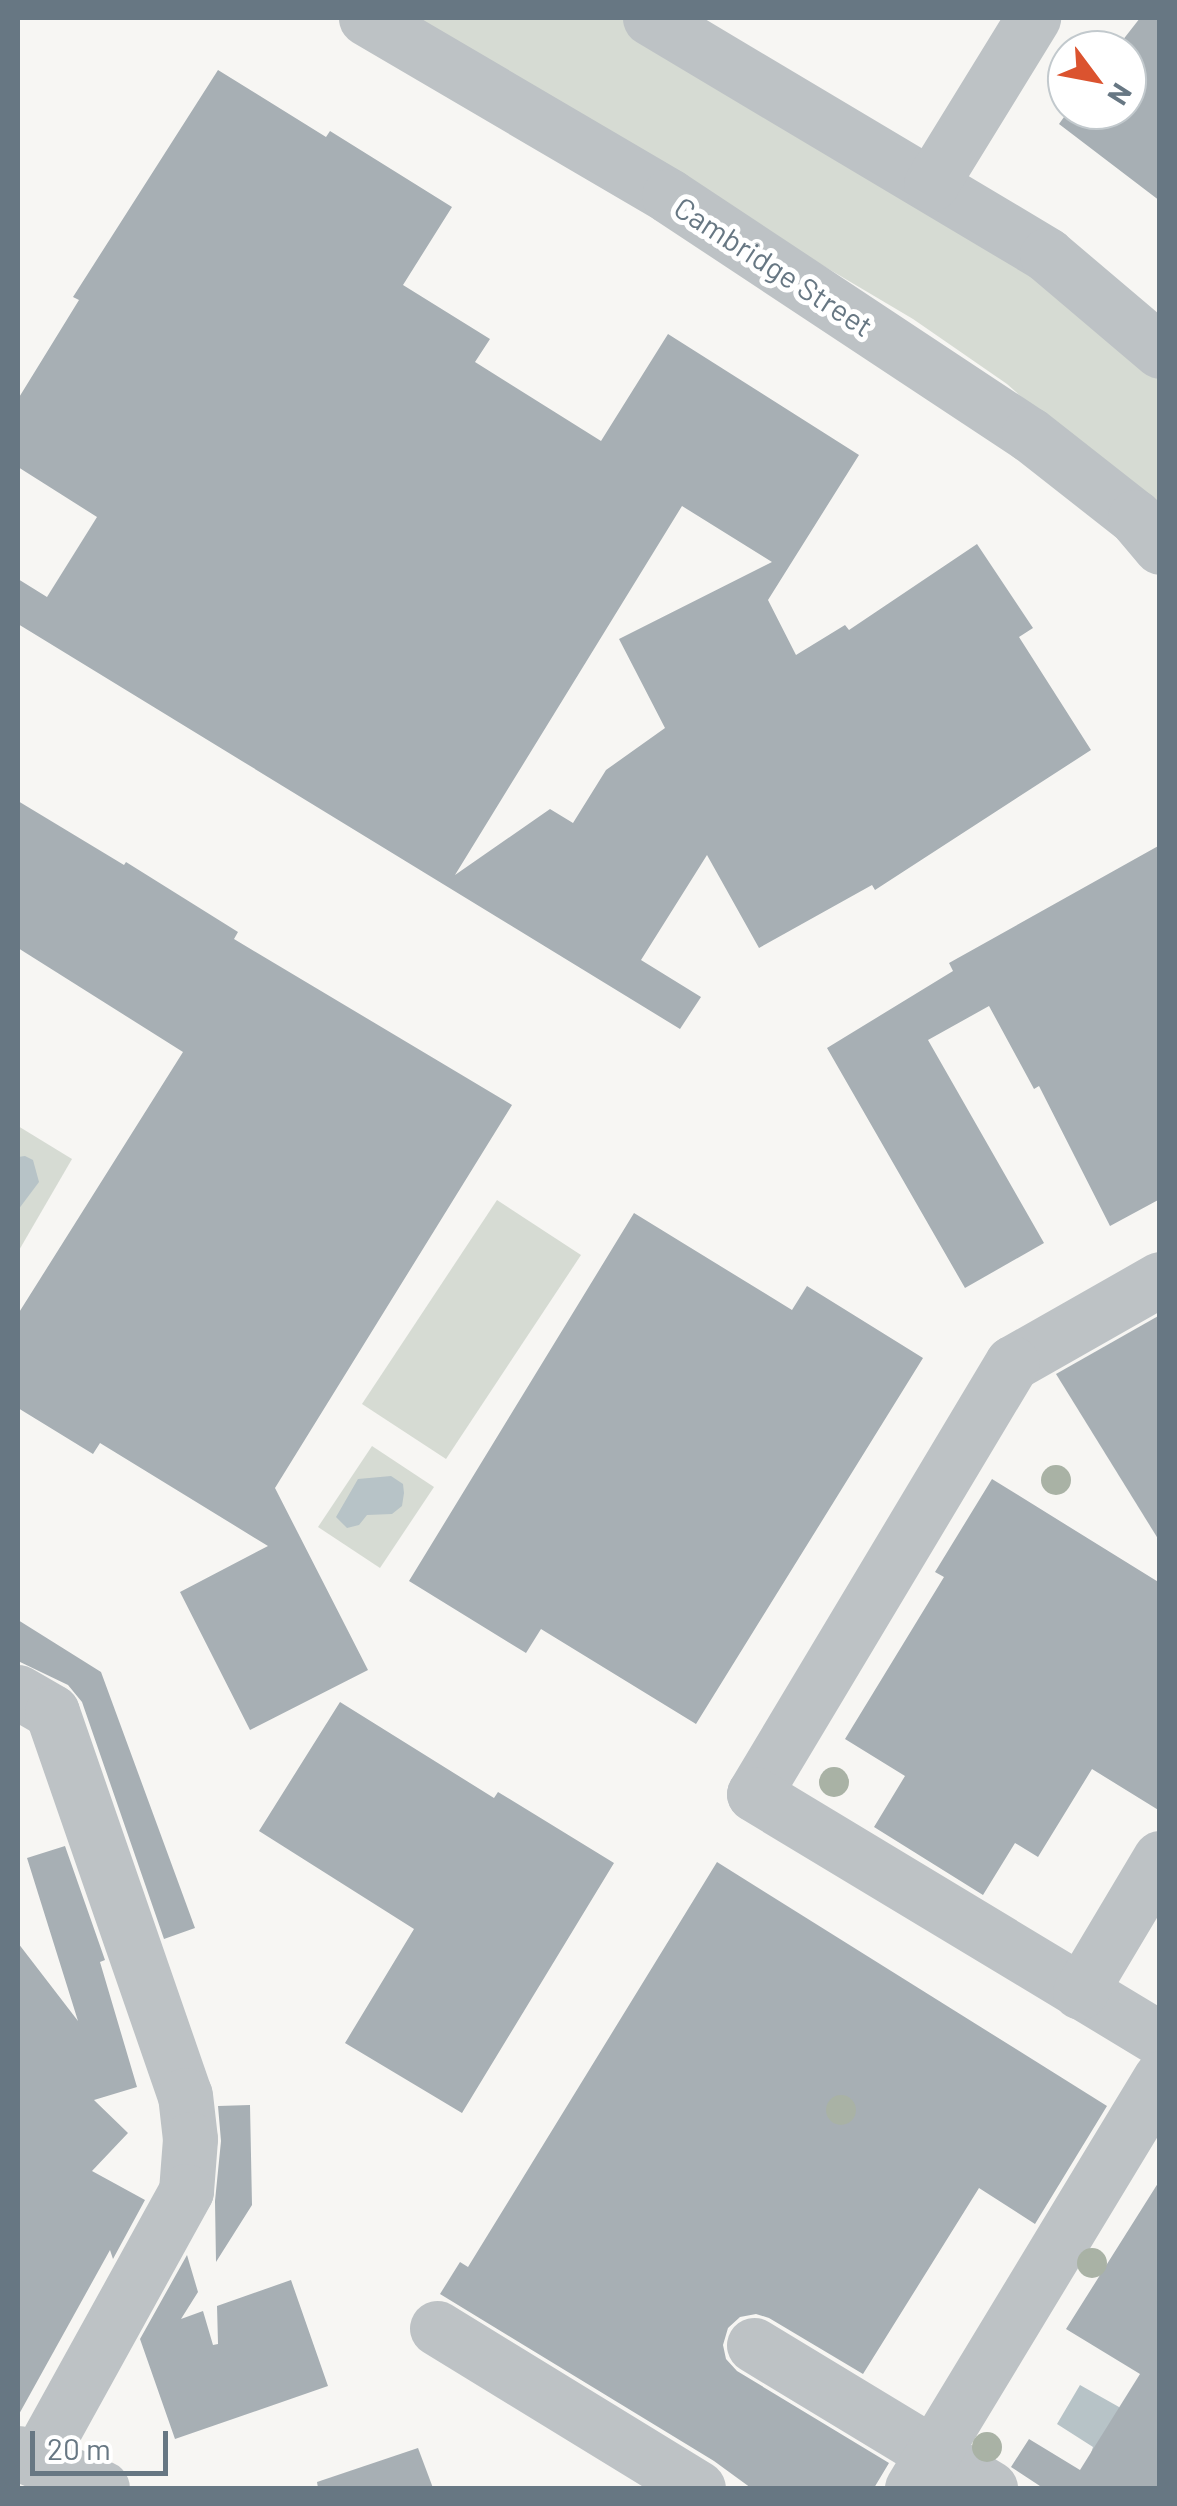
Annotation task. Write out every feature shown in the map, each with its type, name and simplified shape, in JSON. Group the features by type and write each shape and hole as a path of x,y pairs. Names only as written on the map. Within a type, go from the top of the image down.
{"street":[{"name":"Cambridge Street","path":"366,18 668,196 1029,434 1134,517 1160,547"},
{"path":"650,18 1047,255 1160,351"},
{"path":"931,184 1033,18"},
{"path":"1160,1279 1012,1363 754,1794 1160,2039"},
{"path":"18,1692 52,1712 185,2095 190,2139 186,2191 27,2457 102,2488"},
{"path":"1080,1992 1160,1858"},
{"path":"922,2472 1160,2078"},
{"path":"437,2328 698,2488"},
{"path":"754,2346 922,2472 990,2488"}],"shaded area":[{"path":"405,18 620,18 1034,275 1159,376 1159,518 1007,384 913,319"},
{"path":"18,1126 72,1159 18,1252"},
{"path":"18,1157 33,1160 39,1182 18,1210"},
{"path":"497,1200 581,1255 446,1459 362,1404"},
{"path":"372,1446 434,1487 380,1568 318,1527"},
{"path":"391,1476 403,1484 404,1493 402,1506 392,1514 367,1515 359,1525 347,1528 336,1517 358,1479"},
{"path":"1080,2385 1119,2407 1128,2475 1091,2453 1093,2447 1057,2424"}],"building":[{"path":"1140,18 1160,18 1160,201 1067,130 1147,130 1147,30 1131,30"},
{"path":"218,70 326,137 330,131 452,207 403,285 490,339 475,362 601,441 668,334 859,455 768,600 796,655 845,625 849,630 977,544 1033,628 1019,637 1091,750 875,890 872,885 759,948 707,855 641,960 701,997 680,1029 18,624 18,579 47,597 97,517 18,467 18,399 79,300 73,297","holes":["682,506 772,562 619,639 665,728 606,770 573,823 550,809 455,875"]},
{"path":"18,801 124,865 126,862 238,932 234,939 512,1105 275,1488 368,1670 250,1730 180,1592 268,1546 100,1443 93,1454 18,1408 18,1314 183,1052 18,948"},
{"path":"1160,845 1160,1199 1110,1226 1039,1086 1034,1089 989,1006 928,1040 1044,1243 965,1288 827,1048 953,971 949,963"},
{"path":"634,1213 792,1310 807,1286 923,1358 696,1724 541,1629 526,1653 409,1581"},
{"path":"1160,1315 1160,1542 1056,1374"},
{"path":"992,1479 1160,1583 1160,1811 1092,1769 1038,1857 1015,1843 983,1895 874,1827 905,1776 845,1739 944,1577 935,1572"},
{"path":"18,1620 101,1672 195,1928 164,1939 82,1702 68,1685 18,1661"},
{"path":"340,1702 494,1798 498,1792 614,1863 462,2113 345,2043 414,1929 259,1831"},
{"path":"65,1846 105,1960 100,1962 137,2087 94,2100 128,2133 92,2171 145,2200 113,2259 110,2250 18,2416 18,1943 78,2021 27,1858"},
{"path":"717,1862 1107,2106 1035,2224 979,2188 863,2374 769,2318 756,2314 740,2317 728,2328 723,2345 726,2359 737,2371 889,2463 874,2488 751,2488 714,2461 440,2294 460,2262 468,2267"},
{"path":"250,2105 252,2205 216,2262 215,2201 221,2141 218,2106"},
{"path":"1160,2180 1160,2488 1043,2488 1011,2467 1029,2439 1080,2470 1140,2374 1066,2329"},
{"path":"187,2255 198,2292 181,2319 203,2311 213,2345 218,2344 217,2306 291,2280 328,2386 175,2439 140,2339"},
{"path":"418,2448 433,2488 318,2488 317,2482"}]}
